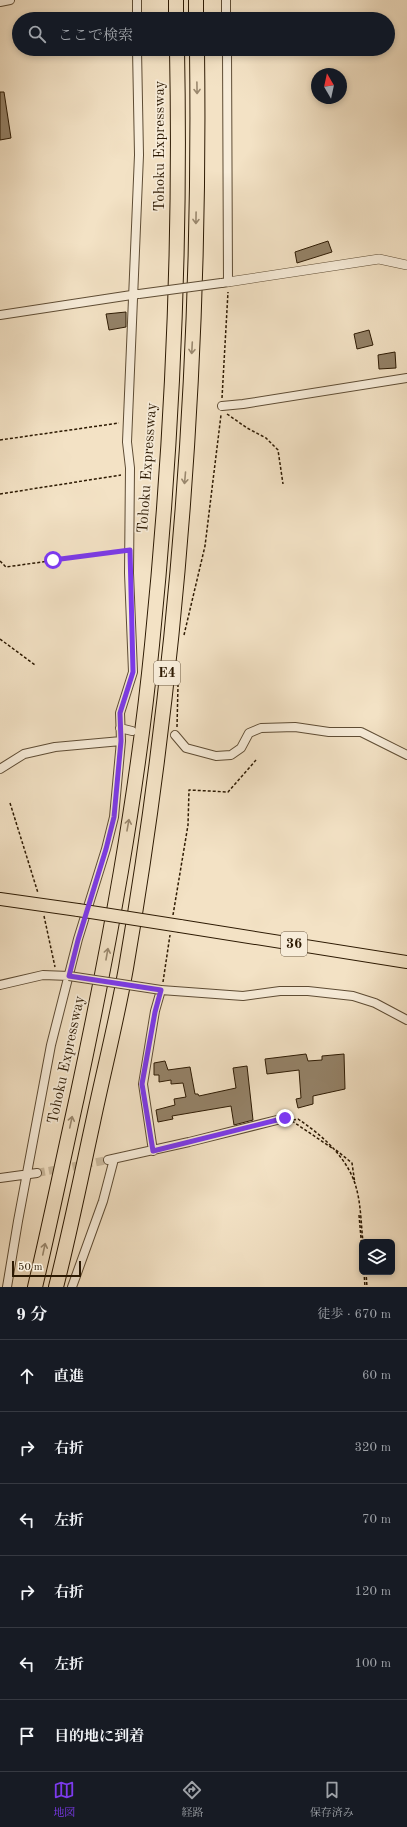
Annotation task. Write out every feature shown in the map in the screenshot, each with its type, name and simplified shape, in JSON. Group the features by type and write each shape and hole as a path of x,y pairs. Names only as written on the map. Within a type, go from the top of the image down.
{"highway":[{"path":"176,0 176,12"},
{"path":"196,0 196,12"},
{"name":"Tohoku Expressway","path":"35,1287 104,968 130,815 152,646 166,470 175,302 178,107 177,56"},
{"name":"E4","path":"56,1287 125,972 150,817 171,644 185,471 195,301 197,56"}],"main road":[{"name":"36","path":"0,899 176,922 407,962"}],"street":[{"path":"0,2 10,0"},
{"path":"136,0 137,12"},
{"path":"226,0 226,12"},
{"path":"8,1287 51,1045 78,940 106,849 114,817 121,741 120,713 133,672 130,474 127,442 136,295 135,276 139,155 137,56"},
{"path":"225,282 227,56"},
{"path":"0,315 380,259 407,265"},
{"path":"222,406 407,378"},
{"path":"175,735 186,748 216,756 231,755 241,748 248,733 261,728 294,727 329,732 361,732 407,755"},
{"path":"120,728 132,731"},
{"path":"0,770 24,754 55,747 121,741"},
{"path":"0,985 43,975 57,974 161,990 243,996 280,991 308,991 353,996 374,1003 407,1020"},
{"path":"153,1151 142,1084 155,1012 161,990"},
{"path":"72,1287 103,1201 111,1160 288,1119"},
{"path":"0,1178 37,1173"}],"path":[{"path":"184,636 205,546 222,406 225,282"},
{"path":"222,406 229,416 266,438 278,450 283,484"},
{"path":"0,440 128,422"},
{"path":"0,494 130,474"},
{"path":"0,561 6,567 130,550"},
{"path":"0,640 35,666"},
{"path":"175,735 178,685"},
{"path":"176,922 188,824 188,790 228,792 256,760"},
{"path":"10,803 38,893"},
{"path":"44,916 57,974"},
{"path":"161,990 170,935"},
{"path":"288,1119 298,1119 313,1129 332,1146 346,1166 356,1187 363,1239"},
{"path":"288,1119 352,1163 361,1239"},
{"path":"365,1275 366,1287"}],"building":[{"path":"0,92 4,92 11,138 0,140"},
{"path":"328,241 332,252 297,263 295,252"},
{"path":"126,312 126,327 109,330 106,314"},
{"path":"369,330 373,345 357,349 354,334"},
{"path":"395,352 396,368 379,369 378,355"},
{"path":"306,1054 308,1061 322,1060 322,1056 344,1054 345,1089 313,1096 313,1104 298,1108 296,1099 301,1098 299,1070 267,1074 265,1059"},
{"path":"165,1061 168,1070 190,1067 195,1094 198,1094 199,1096 236,1088 233,1068 247,1066 253,1120 234,1125 231,1106 172,1116 173,1119 158,1122 156,1110 175,1105 174,1099 186,1097 183,1083 171,1084 171,1080 159,1082 159,1075 154,1075 154,1063"}],"tunnel":[{"path":"37,1173 108,1160"}],"route":[{"path":"53,560 130,550 129,572 133,672 120,713 121,741 115,789 114,817 69,976 161,990 155,1012 142,1084 153,1151 285,1118"}]}
